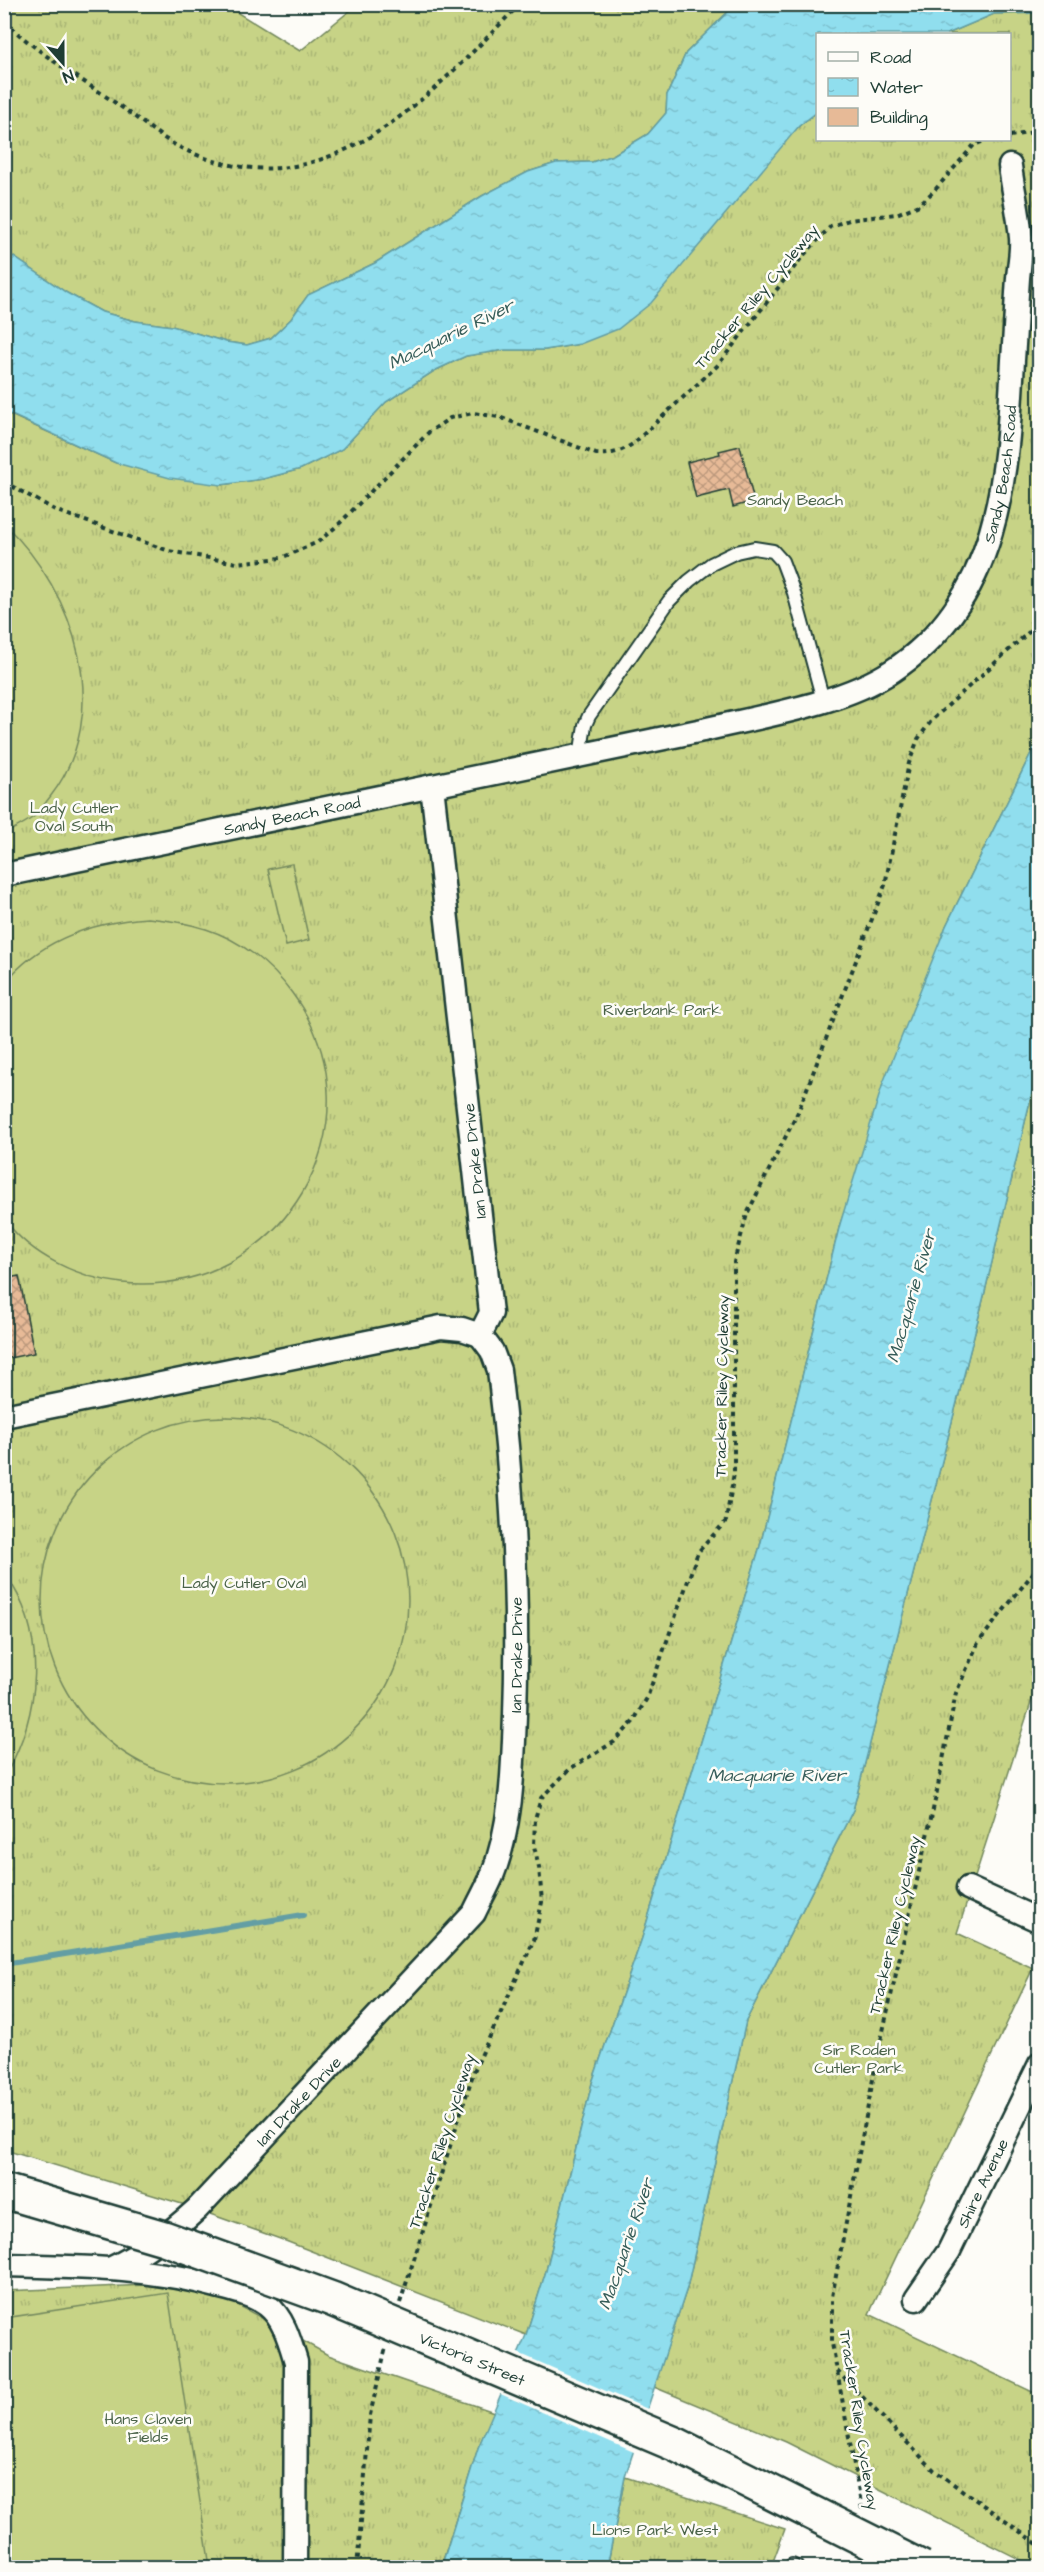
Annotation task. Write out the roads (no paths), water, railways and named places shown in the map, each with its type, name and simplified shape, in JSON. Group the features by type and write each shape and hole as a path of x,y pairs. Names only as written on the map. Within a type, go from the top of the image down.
{"highway":[{"name":"Victoria Street","path":"4,2191 164,2238 332,2299 677,2445 936,2565"}],"street":[{"name":"Sandy Beach Road","path":"4,875 703,730 823,700 874,682 917,652 954,614 970,586 983,558 997,512 1006,470 1022,239 1010,166"},
{"name":"Ian Drake Drive","path":"4,2265 112,2268 135,2257 174,2230 197,2209 474,1912 493,1875 505,1826 513,1767 517,1647 513,1512 499,1370 492,1351 480,1335 491,1313 432,786"},
{"path":"4,1416 441,1327 462,1329 480,1335"},
{"path":"968,1888 1040,1921"},
{"name":"Shire Avenue","path":"916,2299 949,2251 1040,2064"},
{"path":"112,2268 198,2280 252,2296 269,2307 287,2332 296,2362 295,2568"}],"lane":[{"path":"580,756 585,725 589,717 669,601 705,567 736,552 754,548 773,551 782,561 794,593 823,700"}],"water":[{"name":"Macquarie River","path":"1039,4 1040,13 994,14 949,33 816,33 816,113 799,126 651,303 618,329 580,344 545,350 505,350 466,356 434,371 386,402 342,449 301,469 263,479 221,485 170,478 116,463 5,412 5,251 67,293 102,312 135,321 172,326 226,342 247,345 271,338 291,319 308,295 375,263 482,196 528,172 556,163 592,162 613,155 648,134 666,113 667,95 686,53 735,5"},
{"name":"Macquarie River","path":"1039,737 1039,1063 983,1300 853,1810 746,2021 687,2288 625,2477 607,2567 441,2568 478,2448 526,2335 546,2271 592,2083 642,1938 760,1546 840,1224 883,1083 946,926"}],"waterway":[{"path":"4,1964 303,1915"}],"park label":[{"name":"Sandy Beach","path":"795,499"},
{"name":"Lady Cutler Oval South","path":"74,816"},
{"name":"Riverbank Park","path":"662,1009"},
{"name":"Lady Cutler Oval","path":"244,1582"},
{"name":"Sir Roden Cutler Park","path":"859,2058"},
{"name":"Hans Claven Fields","path":"148,2427"},
{"name":"Lions Park West","path":"655,2529"}]}
